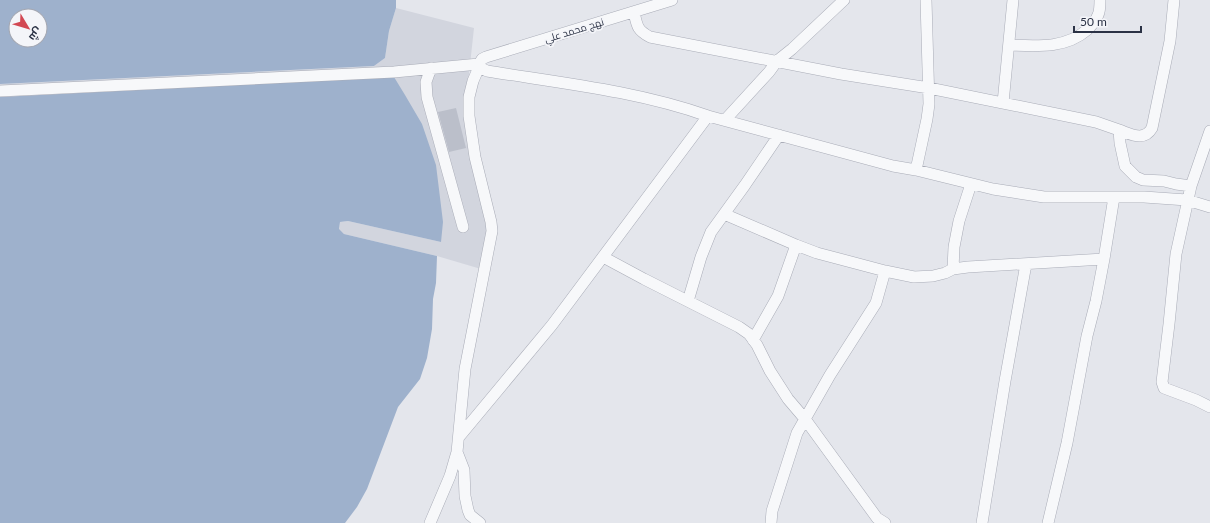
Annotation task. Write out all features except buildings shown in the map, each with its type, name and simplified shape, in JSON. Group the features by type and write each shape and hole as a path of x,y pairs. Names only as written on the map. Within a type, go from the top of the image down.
{"street":[{"name":"نهج محمد علي","path":"479,65 486,57 672,0"},
{"path":"725,120 769,72 777,61 792,49 844,0"},
{"path":"916,170 927,119 929,88 926,0"},
{"path":"1003,103 1013,0"},
{"path":"1009,45 1040,46 1061,44 1072,40 1087,30 1096,20 1099,14 1100,0"},
{"path":"634,12 637,26 642,32 650,37 841,74 929,88 1096,122 1136,136 1144,136 1148,134 1152,128 1170,41 1174,0"},
{"path":"430,523 450,476 457,452 466,369 492,226 475,157 469,116 473,81 479,65"},
{"path":"0,91 394,72 479,65 487,71 634,96 684,107 708,116 893,166 916,170 992,189 1044,196 1144,197 1187,200 1210,207"},
{"path":"431,68 426,82 427,97 463,226"},
{"path":"458,437 552,325 708,116"},
{"path":"1119,130 1120,144 1125,166 1136,177 1143,180 1164,181 1191,186"},
{"path":"1210,131 1187,200 1176,254 1162,386 1210,407"},
{"path":"688,301 701,256 711,232 779,135"},
{"path":"953,269 954,247 959,221 971,184"},
{"path":"1048,523 1067,443 1087,336 1096,301 1114,197"},
{"path":"724,214 796,245 817,252 885,271 914,277 932,276 945,273 953,269 968,267 1104,260"},
{"path":"753,340 778,296 796,245"},
{"path":"603,257 749,334 761,351 770,371 788,399 805,419 877,518 885,523"},
{"path":"982,523 1026,264"},
{"path":"771,523 772,511 797,434 830,375 876,303 885,271"},
{"path":"457,452 464,470 465,496 468,510 470,515 480,523"}],"shaded area":[{"path":"396,8 474,28 464,120 490,225 481,269 437,256 344,234 339,230 340,222 348,221 441,242 394,77 0,97 0,84 374,66 385,58 389,31"}],"water":[{"path":"0,0 396,0 396,8 389,31 385,58 374,66 0,84"},
{"path":"394,77 422,124 436,165 443,222 441,242 348,221 340,222 339,229 344,234 437,256 432,329 427,358 420,379 398,407 367,489 357,507 345,523 0,523 0,97"}]}
